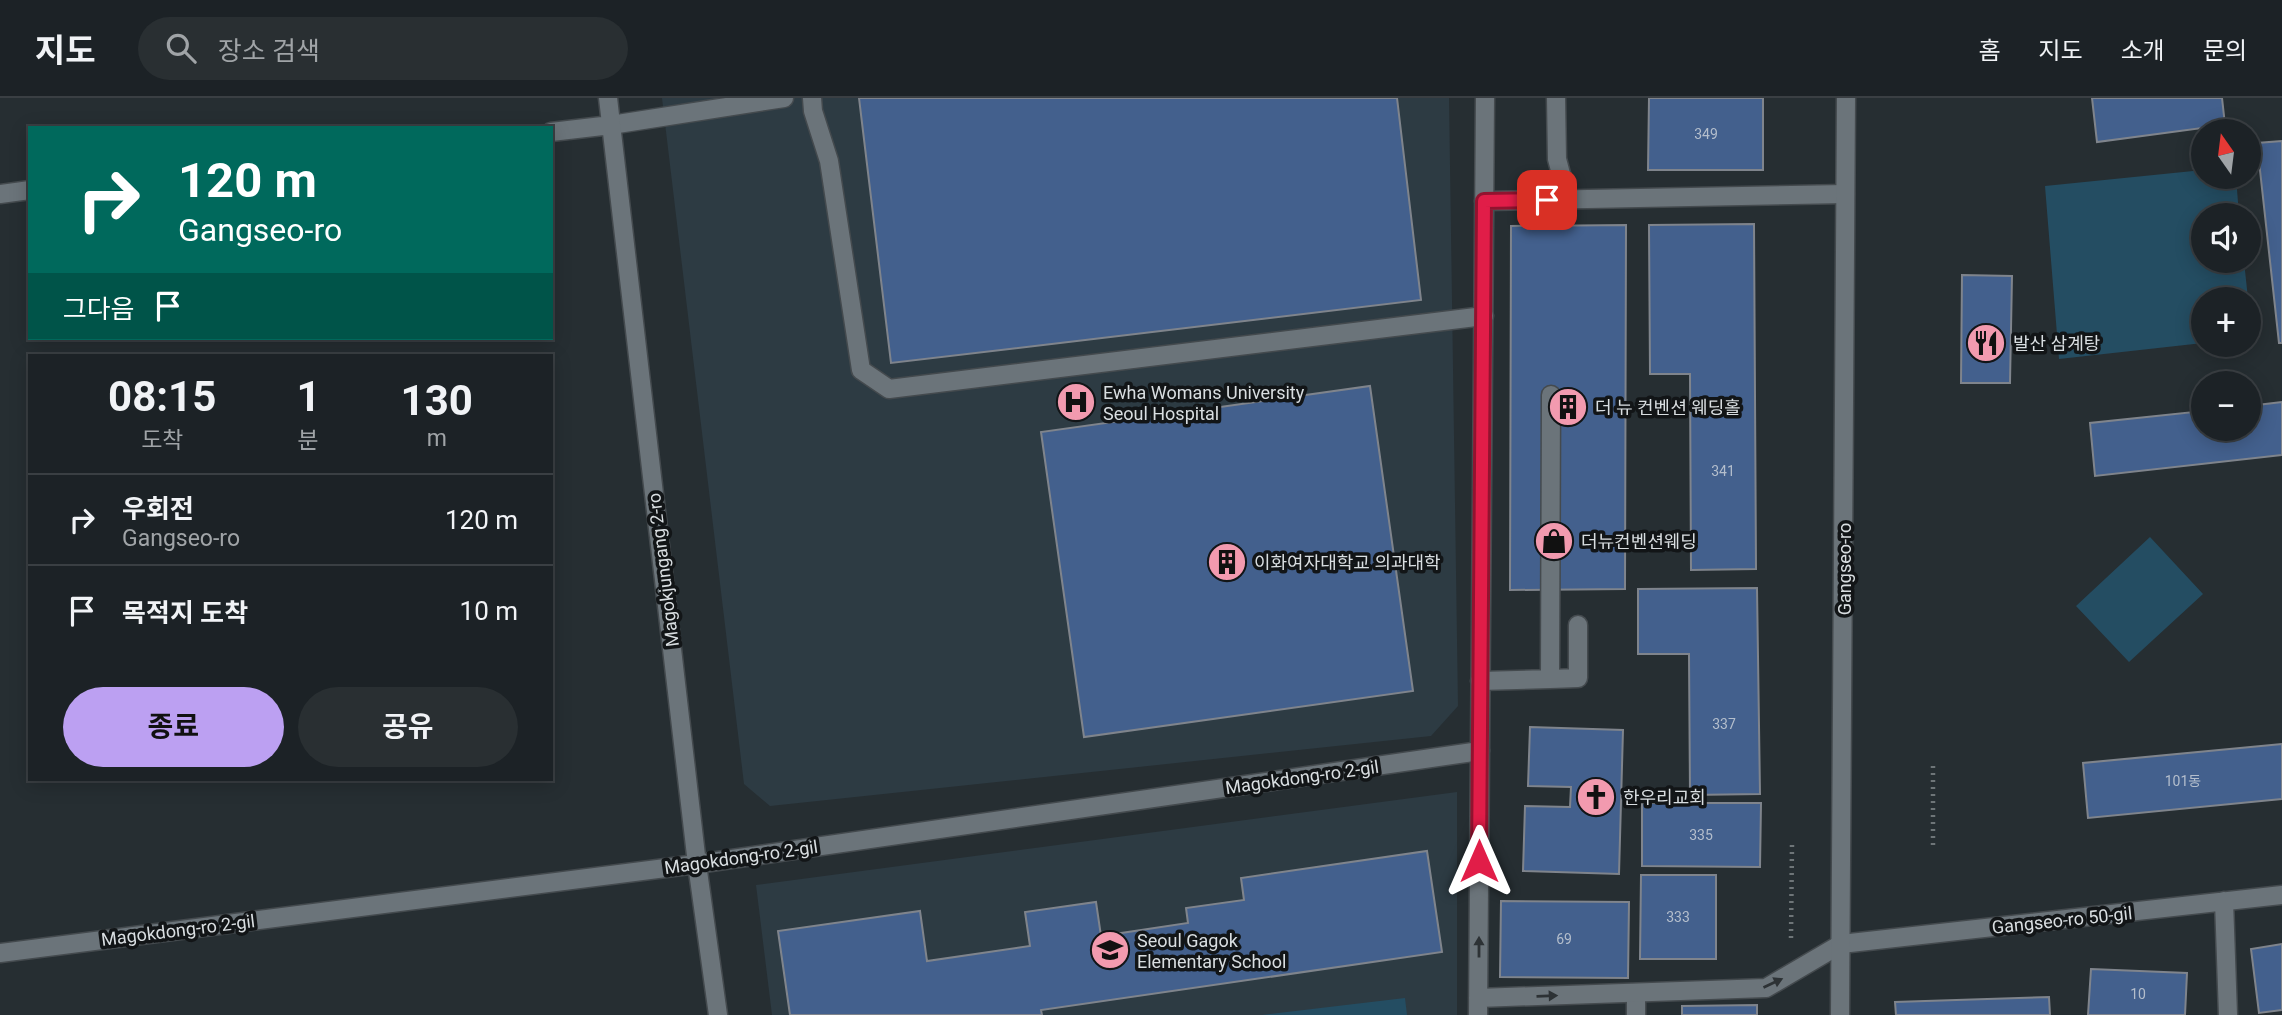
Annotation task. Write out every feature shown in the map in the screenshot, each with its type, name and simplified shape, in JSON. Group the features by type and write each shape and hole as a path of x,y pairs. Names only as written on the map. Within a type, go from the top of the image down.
{"street":[{"name":"Magokjungang 2-ro","path":"608,98 697,864 718,1015"},
{"path":"553,132 784,98"},
{"path":"812,98 813,111 829,161 861,370 889,389 1484,316"},
{"path":"1485,98 1478,1007 1636,993 1766,988 1841,944"},
{"path":"1556,98 1557,159 1568,200"},
{"name":"Gangseo-ro","path":"1840,1015 1846,98"},
{"path":"0,194 28,190"},
{"path":"1484,201 1845,194"},
{"path":"1550,679 1551,395"},
{"path":"1480,681 1578,678 1578,625"},
{"name":"Magokdong-ro 2-gil","path":"0,953 697,864 1480,751"},
{"name":"Gangseo-ro 50-gil","path":"1841,944 2282,895"},
{"path":"2224,901 2228,1015"},
{"path":"1636,993 1636,1015"}],"path":[{"path":"1933,766 1933,846"},
{"path":"1791,938 1792,845"}],"shaded area":[{"name":"Ewha Womans University Seoul Hospital","path":"662,98 1449,98 1458,706 1431,736 770,806 744,784"},
{"path":"2191,171 2191,189 2237,189 2238,203 2191,203 2191,273 2245,273 2247,287 2191,287 2191,344 2059,359 2045,186"},
{"path":"2150,537 2203,594 2129,662 2076,606"},
{"name":"Seoul Gagok Elementary School","path":"1457,792 1457,1015 772,1015 756,885"},
{"path":"1405,998 1407,1015 1262,1015"}],"building":[{"path":"859,98 1397,98 1421,300 891,363"},
{"path":"1649,98 1763,98 1763,170 1648,170"},
{"path":"2092,98 2222,98 2224,119 2191,119 2191,130 2097,142"},
{"path":"2282,141 2282,343 2279,343 2261,179 2261,143"},
{"path":"1754,224 1756,569 1691,570 1690,374 1650,374 1649,225"},
{"name":"더 뉴 컨벤션 웨딩홀","path":"1626,225 1625,589 1510,590 1511,226"},
{"path":"1962,275 2012,276 2010,383 1961,383"},
{"name":"이화여자대학교 의과대학","path":"1370,386 1413,691 1084,737 1041,432"},
{"path":"2282,402 2282,455 2095,476 2090,423 2191,412 2191,441 2261,441 2261,405"},
{"path":"1757,588 1760,794 1690,795 1689,654 1638,654 1638,589"},
{"name":"한우리교회","path":"1530,727 1623,730 1619,874 1523,871 1525,806 1570,807 1571,787 1528,786"},
{"path":"2282,744 2282,799 2088,818 2083,763"},
{"path":"1642,803 1761,803 1760,867 1642,866"},
{"path":"1427,851 1442,952 1041,1010 1042,1015 790,1015 778,931 920,911 927,961 1030,946 1025,912 1096,902 1101,936 1188,923 1186,908 1244,900 1241,878"},
{"path":"1641,875 1716,875 1716,959 1640,959"},
{"path":"1501,901 1629,902 1628,978 1500,977"},
{"path":"2282,944 2282,1010 2259,1013 2251,949"},
{"path":"2091,969 2187,973 2185,1015 2088,1015"},
{"path":"2049,997 2050,1015 1896,1015 1895,1002"},
{"path":"1757,1005 1757,1015 1682,1015 1682,1006"}],"place":[{"name":"발산 삼계탕","path":"1986,343"},
{"name":"Ewha Womans University Seoul Hospital","path":"1076,402"},
{"name":"더 뉴 컨벤션 웨딩홀","path":"1568,407"},
{"name":"더뉴컨벤션웨딩","path":"1554,541"},
{"name":"이화여자대학교 의과대학","path":"1227,562"},
{"name":"한우리교회","path":"1596,797"},
{"name":"Seoul Gagok Elementary School","path":"1110,950"}],"route":[{"path":"1479,861 1484,201 1547,200"}]}
